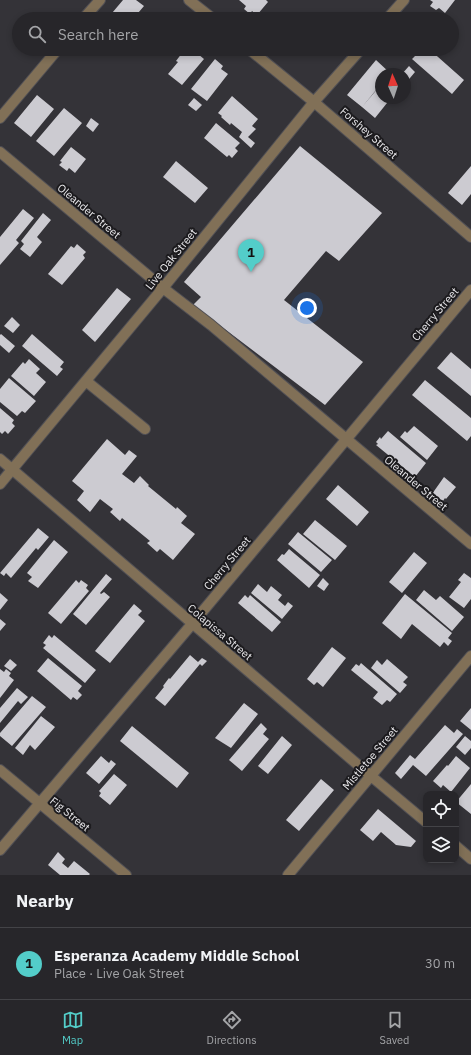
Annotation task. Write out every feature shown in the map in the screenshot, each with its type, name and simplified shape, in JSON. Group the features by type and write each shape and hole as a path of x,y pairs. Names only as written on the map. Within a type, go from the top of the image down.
{"street":[{"path":"89,12 100,0"},
{"path":"189,0 204,12"},
{"path":"393,12 404,0"},
{"path":"0,118 52,56"},
{"name":"Forshey Street","path":"258,56 314,102 471,237"},
{"name":"Live Oak Street","path":"0,484 163,288 314,102 355,56"},
{"name":"Oleander Street","path":"0,152 163,288 211,325 471,544"},
{"name":"Cherry Street","path":"0,850 192,624 471,290"},
{"path":"86,381 145,429"},
{"name":"Colapissa Street","path":"0,459 423,819"},
{"name":"Mistletoe Street","path":"288,875 471,656"},
{"name":"Fig Street","path":"0,770 126,875"},
{"path":"459,849 471,859"}],"building":[{"path":"123,0 136,0 144,6 139,12 113,12"},
{"path":"239,0 266,0 268,2 260,12 248,12 244,9 246,6"},
{"path":"430,0 455,0 446,12 439,8 436,10 430,6 433,2"},
{"path":"180,56 200,56 204,59 182,85 168,74 178,62 176,61"},
{"path":"415,56 437,56 464,80 452,94 412,59"},
{"path":"215,59 223,66 221,69 228,74 207,101 191,89"},
{"path":"376,60 385,68 375,68 375,91 362,107 347,95"},
{"path":"411,68 415,72 411,77"},
{"path":"375,92 375,104 386,104 375,118 362,107"},
{"path":"37,95 54,109 31,137 14,123"},
{"path":"232,96 258,119 252,126 256,129 248,137 255,143 251,148 239,137 242,132 231,123 230,125 218,113"},
{"path":"194,98 202,105 196,111 188,105"},
{"path":"64,108 82,123 54,156 36,141"},
{"path":"91,118 99,124 93,132 86,126"},
{"path":"216,123 240,143 235,148 238,151 232,158 229,155 227,157 204,138"},
{"path":"300,146 382,213 339,261 326,251 284,300 363,362 325,405 193,305 201,297 184,282"},
{"path":"71,147 86,159 75,173 69,168 67,171 59,165 62,162 60,161"},
{"path":"176,161 208,188 195,203 163,177"},
{"path":"471,166 471,194 462,205 448,193"},
{"path":"23,209 34,218 16,240 19,243 0,265 0,237"},
{"path":"43,213 51,220 37,237 42,242 30,257 20,249 24,244 21,241"},
{"path":"77,244 86,252 83,255 85,258 62,285 48,274 71,246 74,248"},
{"path":"117,288 131,299 95,342 82,330"},
{"path":"12,317 20,325 13,333 4,326"},
{"path":"1,334 15,346 9,353 0,345"},
{"path":"32,334 64,362 60,367 63,369 57,376 22,346"},
{"path":"451,352 471,369 471,396 437,368"},
{"path":"29,359 40,369 36,373 46,382 34,396 11,376 23,362 25,364"},
{"path":"9,378 36,401 25,413 22,411 17,416 0,402 0,389"},
{"path":"425,380 471,418 471,436 467,441 412,395"},
{"path":"0,408 14,420 12,423 15,426 8,434 5,431 2,434 0,432"},
{"path":"414,426 438,446 427,460 400,437 405,431 407,433"},
{"path":"388,431 426,463 415,477 376,445 378,444 376,442 380,437 381,439"},
{"path":"107,439 125,455 129,450 137,456 122,474 134,483 140,476 149,485 148,486 187,516 181,523 195,534 173,560 160,549 157,552 147,543 150,541 122,518 120,521 110,512 113,509 100,499 90,512 77,500 84,491 72,481"},
{"path":"444,477 456,487 443,501 432,494"},
{"path":"338,485 369,512 357,526 326,499"},
{"path":"315,520 347,546 335,560 303,534"},
{"path":"38,528 49,537 38,550 36,548 11,578 6,573 4,576 0,573"},
{"path":"298,532 332,560 321,572 288,544"},
{"path":"54,540 68,552 38,588 28,581 32,577 27,573"},
{"path":"289,549 320,575 309,588 277,560"},
{"path":"414,552 427,563 402,593 389,582"},
{"path":"464,573 471,578 471,599 464,608 449,597 461,582 458,580"},
{"path":"106,574 112,579 100,593 101,594 104,592 110,597 86,625 73,614"},
{"path":"323,578 329,584 324,591 317,586"},
{"path":"76,580 79,583 81,580 88,585 86,588 89,591 61,624 48,613"},
{"path":"258,584 267,592 271,586 282,595 278,600 285,606 288,602 293,606 282,619 251,593"},
{"path":"424,590 436,600 440,596 464,617 452,631 416,600"},
{"path":"0,593 8,600 0,610"},
{"path":"405,594 452,633 448,638 452,641 448,646 444,642 440,647 412,624 401,639 382,623"},
{"path":"245,595 248,598 250,595 281,622 272,632 238,603"},
{"path":"134,604 142,611 138,615 145,621 110,663 95,651"},
{"path":"0,619 6,624 0,631"},
{"path":"49,635 52,638 54,635 96,670 85,683 43,648 46,645 43,643"},
{"path":"332,647 346,658 323,687 317,682 314,685 307,679"},
{"path":"190,655 198,662 202,658 207,661 202,666 200,664 165,706 155,698 169,678 170,679"},
{"path":"48,658 82,686 78,691 82,695 77,700 73,697 71,700 37,671"},
{"path":"10,659 17,665 11,671 4,666"},
{"path":"387,659 408,677 403,682 407,685 400,693 371,668 377,660 382,665"},
{"path":"361,663 397,694 390,702 387,700 382,705 373,698 378,692 351,670 356,664 359,666"},
{"path":"0,669 4,672 6,669 11,673 9,676 14,680 0,698"},
{"path":"17,688 28,697 21,704 18,701 0,723 0,708"},
{"path":"32,696 46,707 12,746 0,736 0,733"},
{"path":"244,703 258,714 231,748 215,738"},
{"path":"471,708 471,730 460,721"},
{"path":"41,716 55,727 35,750 30,745 23,755 15,748"},
{"path":"261,723 267,729 263,734 269,739 242,771 229,760"},
{"path":"445,725 454,733 457,729 463,734 426,776 413,765 401,779 395,773 410,755 415,759"},
{"path":"132,726 189,773 177,788 120,741"},
{"path":"282,736 292,745 268,774 258,766"},
{"path":"465,736 471,741 471,748 465,755 456,747"},
{"path":"101,756 109,763 111,760 116,764 99,784 86,773"},
{"path":"456,756 470,768 452,791 443,785 441,788 433,781 447,765 448,766"},
{"path":"114,774 127,785 110,805 99,796 101,793 99,791"},
{"path":"321,779 334,790 299,831 286,820"},
{"path":"471,784 471,814 459,804 459,798"},
{"path":"378,809 416,841 411,847 396,845 381,832 373,841 360,830"},
{"path":"58,852 65,859 62,863 68,868 74,861 90,874 60,875 48,865"}],"place":[{"name":"Esperanza Academy Middle School","path":"251,272"}]}
